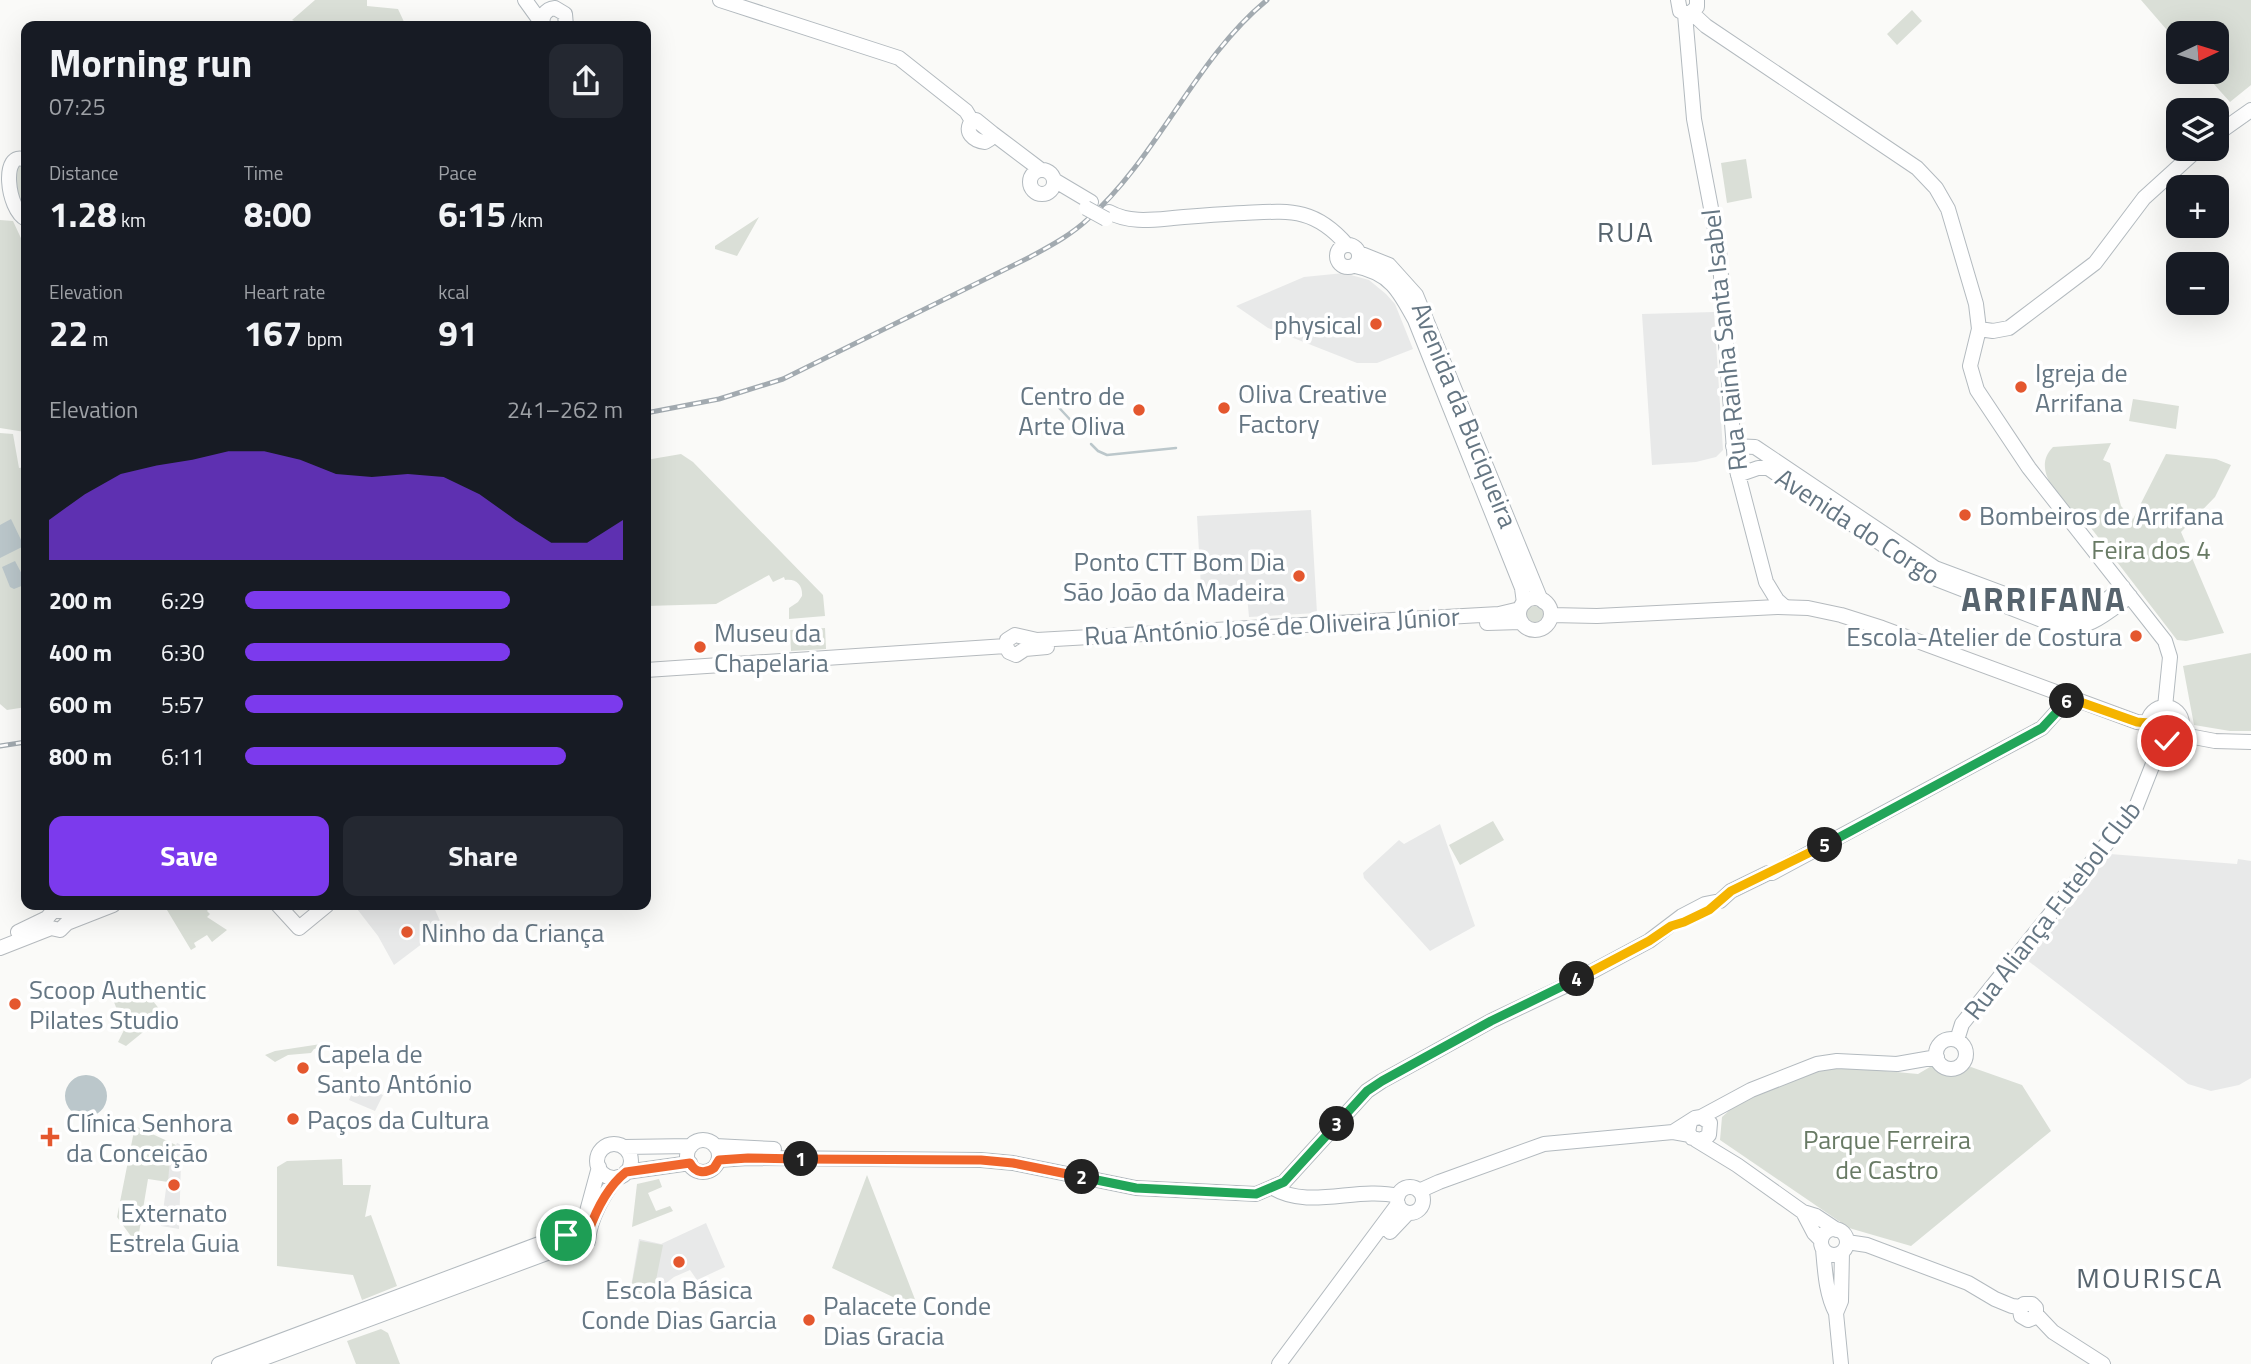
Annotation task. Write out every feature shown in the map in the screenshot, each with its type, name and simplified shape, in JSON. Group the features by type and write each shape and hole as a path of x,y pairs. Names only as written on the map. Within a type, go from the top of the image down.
{"street":[{"path":"525,0 540,21"},
{"path":"720,0 905,61 966,111 972,121 981,122 989,137 1035,176"},
{"path":"1678,0 1679,9 1691,9 1706,26 1917,168 1936,188 1948,209 1976,304 1979,329 1970,366 1977,390 2011,444 2169,650 2165,707"},
{"path":"543,21 547,4 565,14 566,21"},
{"name":"Rua Rainha Santa Isabel","path":"1691,9 1694,119 1719,250 1738,475 1766,582 1777,600 1785,607"},
{"path":"2229,126 2251,110"},
{"path":"21,159 3,164 2,181 21,217"},
{"path":"1979,329 2001,330 2024,318 2095,263 2144,198 2185,161"},
{"path":"1035,176 1050,173 1053,184 1108,216 1120,218 1144,220 1287,210 1317,220 1335,231 1349,254"},
{"path":"1035,176 1032,188 1038,193 1046,193 1053,184"},
{"name":"Avenida da Buciqueira","path":"1349,254 1389,265 1416,295 1540,597 1548,608"},
{"name":"Avenida da Buciqueira","path":"1349,254 1391,281 1415,320 1522,588 1521,611"},
{"name":"Avenida do Corgo","path":"1734,446 1755,447 1935,568 2058,614 2075,616 2089,612 2126,592"},
{"name":"Avenida do Corgo","path":"1738,475 1758,468 1768,468 1931,577 2060,627 2085,626 2126,592"},
{"path":"1758,608 1766,595 1766,582"},
{"name":"Rua António José de Oliveira Júnior","path":"651,670 1006,646 1007,640 1018,635 1024,644 1103,636 1486,614 1521,611 1534,598 1548,608 1547,625 1538,630 1528,629 1521,611"},
{"path":"1548,608 1597,616 1808,608 1852,618 2069,698 2137,722 2148,723"},
{"path":"1419,1191 1423,1198 1416,1212 1382,1192 1326,1197 1283,1194 1278,1178 1362,1086 1378,1074 1647,933 1671,926 1682,916 1705,904 1720,901 1731,891 1772,873 2042,728 2069,698"},
{"path":"2165,707 2178,714 2181,724 2178,734 2171,740 2162,741 2150,733 2148,723 2155,710 2165,707"},
{"path":"2178,734 2215,741 2251,742"},
{"name":"Rua Aliança Futebol Club","path":"1956,1040 1962,1024 2136,807 2162,741"},
{"path":"49,923 60,930 64,917 72,910"},
{"path":"64,917 93,910"},
{"path":"283,910 299,928 321,910"},
{"path":"0,939 49,923"},
{"path":"0,948 49,923"},
{"path":"1956,1040 1964,1045 1966,1053 1961,1065 1947,1068 1937,1057 1938,1048 1943,1041 1956,1040"},
{"path":"1290,1364 1398,1221 1407,1188 1419,1191 1544,1144 1702,1127 1751,1090 1817,1063 1837,1061 1897,1064 1937,1057"},
{"path":"1702,1127 1711,1151 1718,1152 1803,1212 1816,1216 1844,1235 1840,1261 1841,1301 1836,1313"},
{"path":"219,1364 579,1234 599,1167 598,1158 606,1146 615,1144 624,1147 691,1146 702,1141 717,1153 748,1158 981,1160 1013,1163 1136,1188 1184,1191 1256,1194 1278,1185"},
{"path":"691,1146 688,1155 695,1170 707,1171 714,1168 717,1153"},
{"path":"248,1364 579,1234 631,1159 624,1147"},
{"path":"599,1167 609,1177 690,1163"},
{"path":"1279,1364 1401,1204"},
{"path":"1803,1212 1822,1245 1834,1255 1844,1247 1867,1245 1968,1283 2028,1314 2103,1364"},
{"path":"1837,1230 1825,1233 1822,1245 1826,1279 1836,1313 1841,1364"},
{"path":"2028,1314 2049,1339 2089,1364"}],"shaded area":[{"path":"1344,273 1369,280 1386,294 1395,304 1413,349 1377,363 1357,363 1268,328 1236,306 1304,277"},
{"path":"1714,312 1723,450 1716,457 1696,462 1652,465 1642,314"},
{"path":"1311,510 1317,613 1249,617 1246,585 1201,588 1197,516"},
{"path":"11,519 21,540 21,548 0,558 0,525"},
{"path":"15,561 21,572 21,586 14,589 10,587 2,567"},
{"path":"1440,824 1475,926 1430,951 1364,878 1363,873 1399,840 1404,844"},
{"path":"2110,854 2237,864 2238,859 2251,861 2251,1078 2239,1085 2211,1091 2188,1084 2027,960"},
{"name":"Ninho da Criança","path":"358,910 435,910 443,928 394,965 378,936"},
{"path":"86,1075 101,1081 107,1096 101,1111 86,1117 71,1111 65,1096 71,1081"},
{"path":"356,1083 383,1095 375,1111 349,1100"},
{"name":"Externato Estrela Guia","path":"177,1143 191,1149 193,1162 181,1163 179,1229 161,1226 170,1159"},
{"name":"Escola Básica Conde Dias Garcia","path":"706,1223 725,1267 697,1280 690,1270 674,1277 642,1302 629,1299 639,1239 661,1244"}],"green space":[{"path":"315,0 367,0 367,6 398,9 404,21 294,21 292,20"},
{"path":"2141,0 2251,0 2251,85 2230,102 2214,84 2230,84 2230,21 2166,21 2166,29"},
{"path":"1912,10 1922,21 1897,45 1887,34"},
{"path":"1746,159 1752,198 1727,203 1721,163"},
{"path":"12,166 21,166 21,203 7,176"},
{"path":"759,217 737,256 715,249 715,246"},
{"path":"0,220 13,221 21,238 21,431 0,428"},
{"path":"2133,399 2179,406 2176,429 2129,421"},
{"path":"0,433 13,434 21,468 21,708 7,710 0,704"},
{"name":"Feira dos 4","path":"2111,443 2103,460 2110,463 2121,506 2133,519 2166,454 2216,459 2231,465 2215,497 2181,532 2224,633 2186,641 2177,640 2078,511 2072,515 2049,482 2045,464 2053,447"},
{"path":"681,454 693,462 823,595 825,616 789,619 789,608 802,596 800,586 795,581 785,580 784,577 773,582 769,575 716,604 651,606 651,459"},
{"path":"1535,606 1542,609 1545,616 1542,623 1535,626 1528,623 1525,616 1528,609"},
{"path":"825,628 826,649 791,651 790,630"},
{"path":"2251,653 2251,731 2230,731 2194,725 2183,666"},
{"path":"2163,715 2171,718 2174,726 2171,734 2163,737 2155,734 2152,726 2155,718"},
{"path":"1493,821 1504,840 1460,865 1449,845"},
{"path":"167,910 208,910 210,914 207,917 227,930 212,942 207,935 194,943 196,947 191,950"},
{"path":"149,996 164,1015 126,1046 118,1042 124,1030 117,1025 114,1018 119,1015 114,1002"},
{"path":"321,1044 325,1047 314,1049 311,1053 288,1055 275,1062 265,1055 275,1051"},
{"name":"Parque Ferreira de Castro","path":"1935,1064 1951,1074 1971,1067 2022,1085 2051,1131 1911,1246 1849,1228 1720,1140 1722,1117 1742,1099 1818,1069 1842,1067 1918,1074"},
{"path":"135,1126 176,1145 170,1159 168,1182 148,1179 138,1239 133,1239 117,1217"},
{"path":"342,1159 343,1185 371,1185 365,1217 371,1215 397,1286 362,1300 353,1275 277,1266 277,1167 287,1161"},
{"path":"867,1175 916,1302 914,1307 832,1268"},
{"path":"659,1179 662,1187 648,1193 656,1211 670,1206 673,1211 632,1227 637,1184"},
{"path":"640,1241 663,1245 654,1290 644,1288 642,1302 629,1299"},
{"path":"381,1329 388,1333 400,1364 356,1364 347,1341"}],"waterway":[{"path":"1050,398 1077,427"},
{"path":"1091,444 1107,455 1176,448"}],"railway":[{"path":"651,412 719,399 783,379 1030,257 1067,235 1113,194 1218,50 1267,0"},
{"path":"0,746 21,743"}],"place":[{"name":"physical","path":"1376,324"},
{"name":"Igreja de Arrifana","path":"2021,387"},
{"name":"Oliva Creative Factory","path":"1224,408"},
{"name":"Centro de Arte Oliva","path":"1139,410"},
{"name":"Bombeiros de Arrifana","path":"1965,515"},
{"name":"Ponto CTT Bom Dia São João da Madeira","path":"1299,576"},
{"name":"Escola-Atelier de Costura","path":"2136,636"},
{"name":"Museu da Chapelaria","path":"700,647"},
{"name":"Ninho da Criança","path":"407,932"},
{"name":"Scoop Authentic Pilates Studio","path":"15,1004"},
{"name":"Capela de Santo António","path":"303,1068"},
{"name":"Paços da Cultura","path":"293,1119"},
{"name":"Clínica Senhora da Conceição","path":"50,1137"},
{"name":"Externato Estrela Guia","path":"174,1185"},
{"name":"Escola Básica Conde Dias Garcia","path":"679,1262"},
{"name":"Palacete Conde Dias Gracia","path":"809,1320"}],"district":[{"name":"RUA","path":"1626,231"},
{"name":"ARRIFANA","path":"2044,599"},
{"name":"MOURISCA","path":"2150,1277"}],"route":[{"path":"566,1235 579,1229 588,1233 608,1190 618,1177 626,1172 690,1163 692,1168 703,1172 714,1168 719,1160 748,1158 981,1160 1013,1163 1136,1188 1256,1194 1284,1182 1367,1091 1382,1081 1491,1021 1565,986 1649,941 1671,926 1709,910 1731,891 1772,873 2042,728 2069,698 2137,722 2148,723 2153,736 2167,741"}]}
